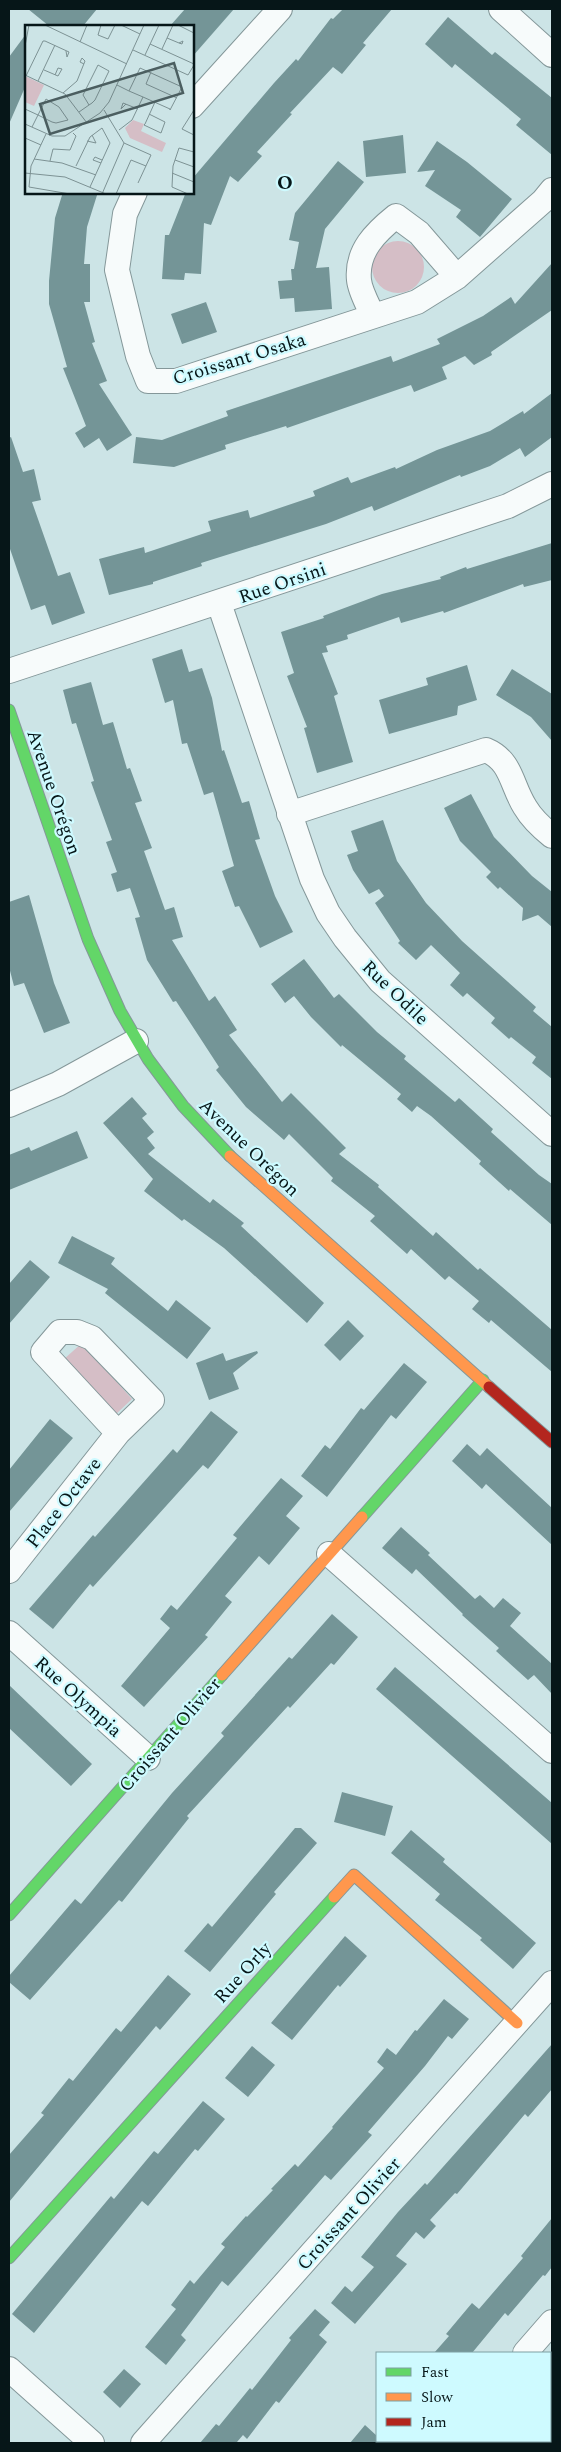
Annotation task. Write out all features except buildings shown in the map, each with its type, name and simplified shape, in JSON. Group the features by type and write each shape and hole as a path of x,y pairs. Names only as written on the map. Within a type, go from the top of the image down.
{"street":[{"path":"194,104 280,9"},
{"path":"501,9 552,55"},
{"name":"Croissant Osaka","path":"134,194 126,214 116,270 138,356 148,381 176,382 417,302 457,277 544,201 552,190"},
{"path":"373,316 358,280 364,249 380,229 396,216 420,233 457,277"},
{"name":"Rue Orsini","path":"9,671 508,506 552,484"},
{"name":"Rue Odile","path":"219,603 289,814 312,879 328,913 362,961 380,981 552,1134"},
{"name":"Avenue Orégon","path":"9,710 96,960 136,1041 177,1098 219,1147 552,1442"},
{"path":"289,814 486,750 498,755 506,765 517,794 526,810 552,836"},
{"path":"9,1104 58,1084 136,1041"},
{"name":"Place Octave","path":"9,1571 118,1433 152,1400 92,1338 77,1332 60,1332 43,1352 118,1433"},
{"name":"Croissant Olivier","path":"9,1915 483,1380"},
{"path":"329,1554 552,1751"},
{"name":"Rue Olympia","path":"9,1633 148,1758"},
{"name":"Rue Orly","path":"9,2258 354,1874 517,2023"},
{"name":"Croissant Olivier","path":"143,2443 552,1983"},
{"path":"526,2352 552,2322"},
{"path":"9,2368 92,2443"}],"shaded area":[{"path":"398,241 408,243 416,249 422,257 424,267 422,277 416,285 408,291 398,293 388,291 380,285 374,277 372,267 374,257 380,249 388,243"},
{"path":"82,1343 132,1399 114,1416 63,1360"}],"traffic: fast":[{"path":"9,710 88,939 120,1011 148,1059 183,1106 230,1156"},
{"path":"362,1517 483,1380"},
{"path":"9,1915 222,1675"},
{"path":"9,2258 334,1897"}],"traffic: slow":[{"path":"230,1156 489,1387"},
{"path":"222,1675 362,1517"},
{"path":"334,1897 354,1875 517,2023"}],"traffic: jam":[{"path":"489,1387 552,1442"}],"district":[{"name":"O","path":"285,182"}]}
